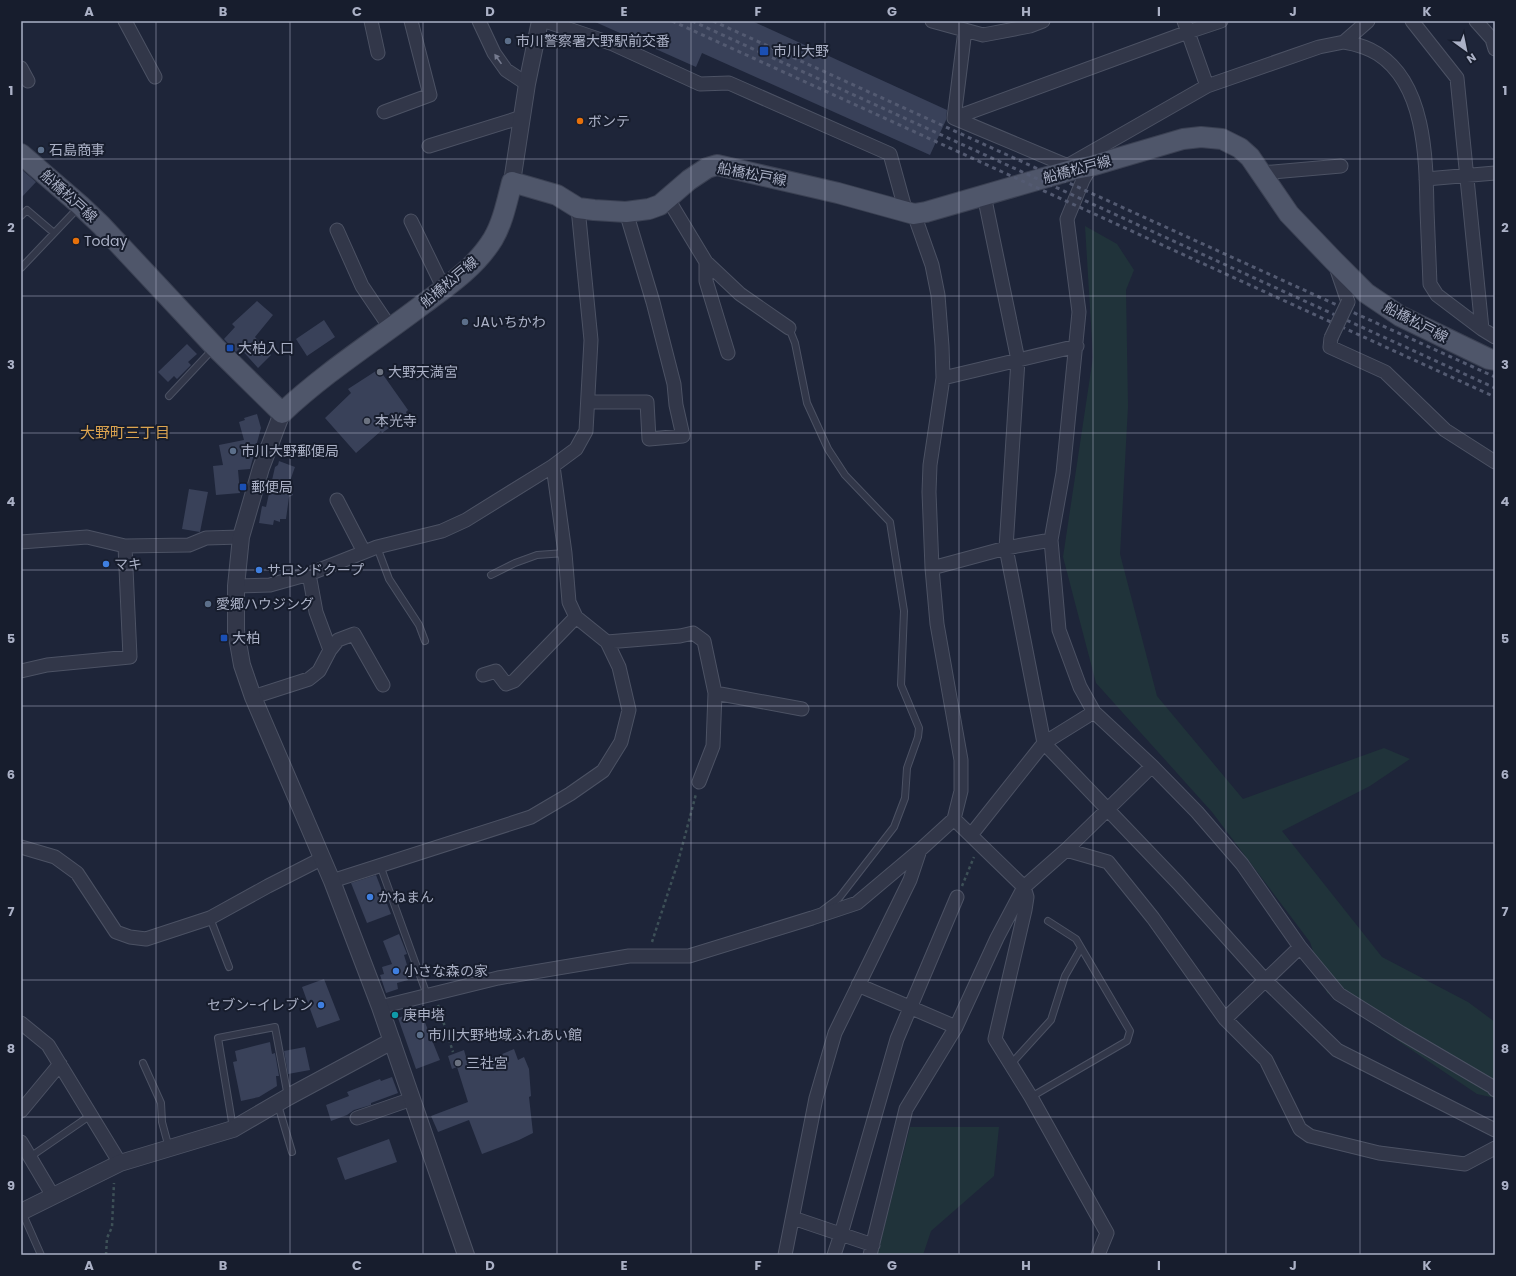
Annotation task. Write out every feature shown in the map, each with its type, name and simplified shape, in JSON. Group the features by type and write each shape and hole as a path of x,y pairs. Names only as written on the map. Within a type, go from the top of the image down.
{"main road":[{"name":"船橋松戸線","path":"21,154 101,225 215,347 282,413 312,386 391,329 444,289 470,267 482,254 493,238 503,217 512,182 557,195 578,208 626,212 649,209 660,205 689,180 707,168 717,164 838,193 910,213 984,195 1078,167 1183,139 1201,137 1222,139 1240,148 1250,157 1289,214 1366,293 1400,316 1489,359 1495,360"}],"street":[{"path":"125,21 155,76"},
{"path":"370,21 378,53"},
{"path":"384,112 430,95 411,21"},
{"path":"479,21 494,53 506,70 527,84"},
{"path":"512,182 527,84 540,21"},
{"path":"380,1008 498,978 629,956 689,956 857,903 920,850 954,818 961,791 961,760 937,624 932,568 929,492 930,465 943,378 938,294 932,266 910,213 890,154 729,83 700,84 613,44 544,21"},
{"path":"932,21 983,34 1030,26 1043,21"},
{"path":"954,118 1186,26 1220,21"},
{"path":"1344,42 1368,21"},
{"path":"1412,21 1457,78 1482,329"},
{"path":"1476,21 1492,39 1495,49"},
{"path":"1186,26 1207,86"},
{"path":"954,118 965,30"},
{"path":"1078,167 1207,86 1319,47 1344,42 1362,46 1378,54 1390,64 1401,77 1415,104 1423,134 1430,284 1437,295 1495,337"},
{"path":"21,68 28,81"},
{"path":"429,146 522,117"},
{"path":"954,118 1078,167 1083,180 1067,219 1079,312 1077,346 1063,474 1051,540 1058,630 1080,687 1094,712 1152,766 1197,812 1242,864 1300,947 1339,994 1401,1033 1493,1087 1495,1090"},
{"path":"1261,172 1341,166"},
{"path":"1426,179 1495,173"},
{"path":"984,195 1018,360 1006,548 1044,743 1178,882 1265,980 1337,1050 1495,1130"},
{"path":"668,199 706,262 740,294 789,328"},
{"path":"236,586 270,585 309,574 377,547 442,530 466,520 553,466 576,449 586,432 591,340 578,208"},
{"path":"588,402 647,402 649,439 683,436 676,405 674,384 653,302 626,212"},
{"path":"410,221 444,289"},
{"path":"337,230 362,286 391,329"},
{"path":"1334,261 1348,302 1331,338 1330,347 1385,372 1445,430 1495,462"},
{"path":"706,262 706,281 728,353"},
{"path":"943,378 1077,346"},
{"path":"282,413 261,468 241,537 236,586 236,631 242,665 253,697 332,881 392,1041 466,1255"},
{"path":"332,881 380,864 531,816 570,794 603,771 621,742 629,710 619,667 607,642 576,617 569,602 565,553 553,466"},
{"path":"337,500 364,552"},
{"path":"21,542 87,537 125,546 189,545 206,538 241,537"},
{"path":"932,568 1006,548 1051,540"},
{"path":"21,671 47,665 130,657 125,546"},
{"path":"309,574 316,612 330,650"},
{"path":"483,675 496,671 506,684 514,681 576,617"},
{"path":"607,642 680,636 693,633 704,641 715,693 713,746 699,782"},
{"path":"253,697 309,679 319,671 330,650 338,640 354,634 383,685"},
{"path":"715,693 802,710"},
{"path":"976,839 1044,743 1094,712"},
{"path":"793,1218 842,1234 871,1250 906,1109 956,1027 997,938 1024,887 1066,850 1152,766"},
{"path":"954,818 1024,887 1027,897 1025,910 995,1040 1031,1097 1107,1233 1098,1255"},
{"path":"21,847 55,857 77,873 116,932 130,937 146,939 210,918 323,858"},
{"path":"785,1255 816,1098 835,1033 910,880 920,850"},
{"path":"1066,850 1108,862 1154,918 1225,1019 1266,1060 1300,1129 1310,1136 1379,1152 1465,1164 1495,1148"},
{"path":"834,1255 842,1234 897,1039 957,897"},
{"path":"1225,1019 1300,947"},
{"path":"858,985 956,1027"},
{"path":"21,1023 48,1045 91,1115 117,1164"},
{"path":"21,1212 117,1164 233,1129 392,1041"},
{"path":"21,1111 60,1064"},
{"path":"357,1118 412,1099"},
{"path":"21,1142 53,1196"}],"lane":[{"path":"21,268 80,205"},
{"path":"21,216 27,210 54,233"},
{"path":"789,328 795,343 807,403 828,449 844,475 890,522 904,611 901,685 919,728 918,737 906,768 905,798 894,827 838,898 812,918"},
{"path":"169,396 215,347"},
{"path":"377,547 389,579 419,624 425,641"},
{"path":"491,575 537,554 565,553"},
{"path":"380,864 431,994"},
{"path":"210,918 229,967"},
{"path":"1031,1097 1126,1041 1130,1031 1076,939 1048,921"},
{"path":"1011,1064 1051,1020 1065,976 1081,948"},
{"path":"233,1129 218,1038 275,1027 283,1100 292,1152"},
{"path":"143,1063 161,1103 162,1122 169,1148"},
{"path":"30,1157 91,1115"},
{"path":"21,1212 41,1255"}],"path":[{"path":"648,956 678,862 699,782"},
{"path":"957,897 976,839"},
{"path":"431,994 453,1052"},
{"path":"106,1255 107,1238 112,1227 117,1164"}],"shaded area":[{"path":"1085,226 1117,244 1134,270 1126,290 1128,406 1120,554 1157,696 1243,799 1384,748 1410,759 1370,786 1282,831 1382,957 1468,1002 1495,1022 1495,1098 1477,1094 1327,993 1310,942 1212,812 1096,683 1063,557 1093,357"},
{"path":"910,1127 999,1127 994,1176 931,1231 923,1255 877,1255"}],"building":[{"name":"市川大野","path":"593,21 752,21 947,110 946,120 930,155 702,53 696,67"},
{"path":"21,169 36,182 21,198"},
{"path":"257,301 273,315 255,337 271,355 258,368 240,348 236,352 224,339 235,327 232,324"},
{"path":"324,320 335,337 307,356 296,339"},
{"path":"187,344 197,354 188,362 191,365 177,379 174,376 168,382 158,372"},
{"path":"379,369 408,410 406,412 407,415 382,433 381,431 356,453 325,418 351,393 348,389"},
{"path":"257,414 261,428 250,469 238,470 240,493 216,495 213,466 223,465 219,445 244,440 239,422 245,420 244,418"},
{"path":"279,461 295,467 289,484 293,495 289,497 286,519 280,519 280,522 274,520 273,525 259,523 262,506 266,507 275,467 278,465"},
{"path":"189,489 208,492 200,532 182,529"},
{"path":"376,875 391,914 367,923 351,883"},
{"path":"399,934 407,954 404,955 410,975 407,976 408,980 397,983 398,989 386,993 380,975 384,974 382,967 392,964 383,941"},
{"path":"324,979 340,1020 317,1028 302,987"},
{"path":"420,1010 440,1060 416,1069 398,1018"},
{"path":"270,1042 272,1054 275,1053 279,1076 276,1076 277,1086 259,1097 241,1101 233,1062 237,1061 235,1051"},
{"path":"305,1047 310,1070 288,1074 284,1051"},
{"path":"514,1049 518,1060 524,1057 529,1069 531,1096 529,1097 533,1133 482,1154 469,1120 438,1132 431,1116 468,1102 457,1067 452,1069 448,1056 464,1050 469,1068"},
{"path":"392,1077 398,1093 371,1103 371,1105 354,1110 347,1115 331,1121 326,1105 349,1096 347,1092 380,1079 381,1081"},
{"path":"389,1139 397,1162 345,1180 337,1158"}],"railway":[{"path":"672,21 1495,397"},
{"path":"692,21 1495,388"},
{"path":"713,21 1495,377"}],"place":[{"name":"市川警察署大野駅前交番","path":"508,41"},
{"name":"市川大野","path":"764,51"},
{"name":"ボンテ","path":"580,121"},
{"name":"石島商事","path":"41,150"},
{"name":"Today","path":"76,241"},
{"name":"JAいちかわ","path":"465,322"},
{"name":"大柏入口","path":"230,348"},
{"name":"大野天満宮","path":"380,372"},
{"name":"本光寺","path":"367,421"},
{"name":"市川大野郵便局","path":"233,451"},
{"name":"郵便局","path":"243,487"},
{"name":"マキ","path":"106,564"},
{"name":"サロンドクープ","path":"259,570"},
{"name":"愛郷ハウジング","path":"208,604"},
{"name":"大柏","path":"224,638"},
{"name":"かねまん","path":"370,897"},
{"name":"小さな森の家","path":"396,971"},
{"name":"セブン-イレブン","path":"321,1005"},
{"name":"庚申塔","path":"395,1015"},
{"name":"市川大野地域ふれあい館","path":"420,1035"},
{"name":"三社宮","path":"458,1063"}],"district":[{"name":"大野町三丁目","path":"125,432"}]}
